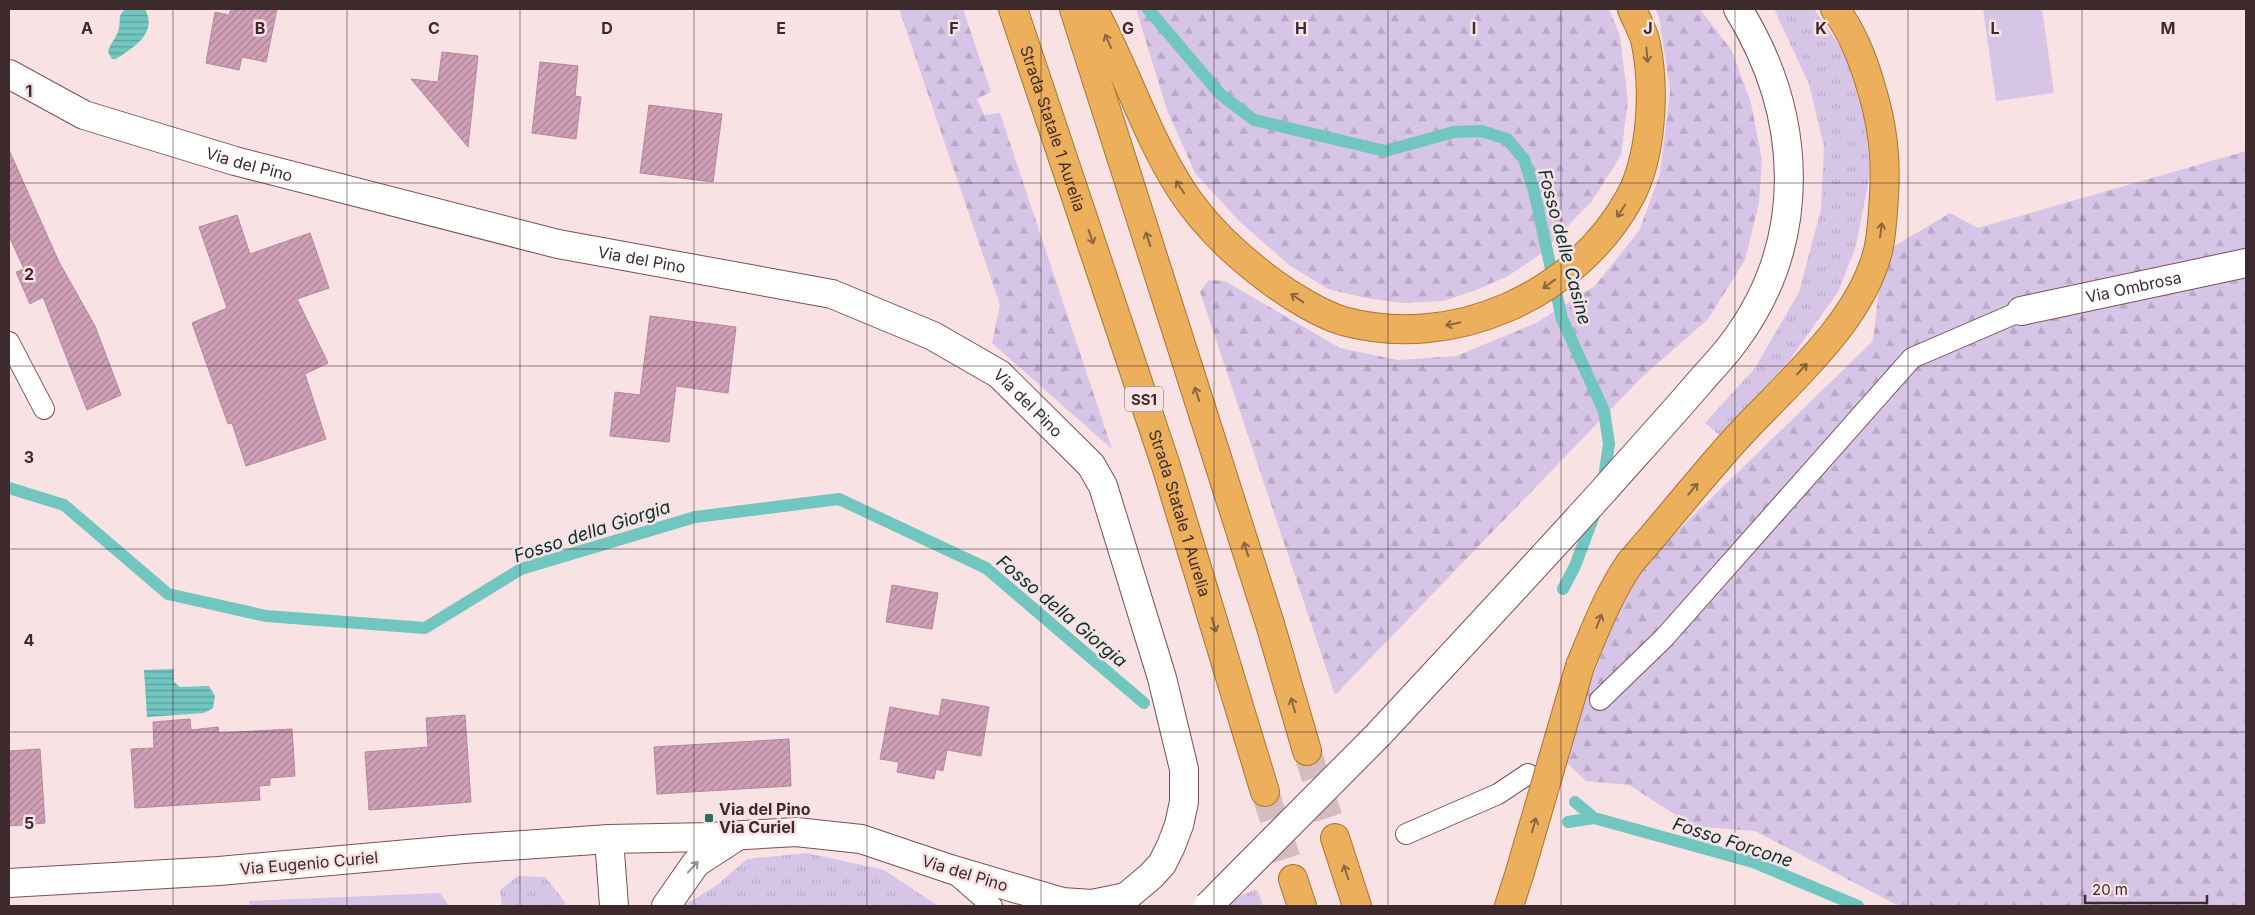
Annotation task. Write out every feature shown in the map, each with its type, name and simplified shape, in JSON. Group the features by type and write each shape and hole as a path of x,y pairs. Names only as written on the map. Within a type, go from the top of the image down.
{"highway":[{"name":"Strada Statale 1 Aurelia","path":"1013,9 1166,466 1265,792"},
{"path":"1074,9 1270,624 1307,752"},
{"path":"1093,9 1162,155 1181,189 1208,224 1272,282 1305,303 1342,320 1386,327 1432,328 1500,312 1549,285 1608,230 1631,196 1642,166 1649,138 1651,97 1646,42 1632,9"},
{"path":"1509,906 1580,666 1604,607 1617,582 1630,563 1732,442 1841,324 1856,301 1878,252 1885,179 1884,138 1866,70 1854,39 1835,9"},
{"path":"1335,838 1357,906"},
{"path":"1293,879 1302,906"}],"street":[{"path":"1208,906 1379,734 1549,551 1734,342 1748,320 1769,277 1785,228 1788,191 1785,122 1767,62 1754,34 1738,9"},
{"name":"Via del Pino","path":"9,74 84,115 254,166 558,244 832,294 933,336 999,374 1091,465 1102,486 1162,678 1177,733 1184,769 1184,802 1179,825 1162,864 1151,876 1126,896 1110,902 1092,904 1062,902 950,870 861,839 796,832 609,839"},
{"name":"Via Ombrosa","path":"2021,311 2246,263"},
{"path":"666,906 696,863 739,835"},
{"path":"609,839 614,906"},
{"name":"Via Eugenio Curiel","path":"9,883 218,872 454,850 609,839"}],"lane":[{"path":"1600,700 1664,638 1912,358 2021,311"},
{"path":"9,342 44,408"},
{"path":"1406,834 1498,794 1528,774"},
{"path":"950,870 992,906"}],"green space":[{"path":"899,9 963,9 991,92 977,99 984,115 1000,113 1112,449 992,343 1000,305"},
{"path":"1136,9 1609,9 1620,36 1628,101 1621,155 1592,201 1541,254 1508,276 1444,301 1403,303 1366,298 1328,289 1289,265 1240,222 1195,173 1167,110"},
{"path":"1655,9 1700,9 1732,51 1751,103 1762,160 1759,203 1745,260 1708,319 1640,379 1335,695 1200,292 1209,280 1225,281 1340,348 1398,360 1456,356 1536,323 1595,286 1639,231 1660,174 1670,91 1659,17"},
{"path":"1774,9 1814,9 1845,54 1866,125 1870,173 1856,246 1838,292 1788,362 1719,435 1705,423 1755,368 1799,292 1821,209 1824,147 1809,84"},
{"path":"1983,9 2042,9 2054,93 1996,101"},
{"path":"2246,151 2246,906 1899,906 1755,831 1693,826 1629,785 1586,781 1561,757 1633,574 1873,341 1883,253 1950,213 1978,228"},
{"path":"807,853 884,870 938,906 683,906 717,885 747,859"},
{"path":"518,876 545,877 565,902 565,906 502,906 500,890"},
{"path":"1257,889 1263,906 1214,906"},
{"path":"440,893 449,906 250,906 249,901"}],"water":[{"path":"126,9 145,9 148,25 146,32 137,44 116,59 112,59 108,52 120,25 120,16"},
{"path":"174,669 174,682 180,687 209,686 215,696 213,708 204,713 147,717 144,670"}],"building":[{"path":"231,9 277,9 266,62 242,57 239,70 206,63 215,12 229,15"},
{"path":"442,52 478,56 468,147 411,79 438,82"},
{"path":"540,62 578,66 575,96 581,97 576,139 532,133"},
{"path":"649,105 722,114 713,182 640,173"},
{"path":"9,150 59,262 95,326 121,395 87,410 43,297 30,304 16,272 24,269 9,236"},
{"path":"237,215 250,254 310,233 329,288 297,299 328,363 305,374 326,439 246,466 232,423 228,424 192,323 227,308 199,227"},
{"path":"650,316 736,327 728,393 676,386 669,442 610,436 615,392 640,395"},
{"path":"892,585 938,593 932,629 886,622"},
{"path":"942,699 989,707 981,756 947,750 943,771 936,769 934,779 897,772 899,762 880,759 890,707 939,716"},
{"path":"465,715 471,802 369,810 365,752 428,747 426,718"},
{"path":"190,719 191,730 218,727 219,733 292,729 295,776 270,778 270,785 259,786 260,800 135,808 131,749 154,748 153,722"},
{"path":"789,739 791,786 657,794 654,747"},
{"path":"40,749 45,823 9,826 9,751"}],"waterway":[{"name":"Fosso delle Casine","path":"1148,9 1220,94 1254,120 1385,151 1454,132 1481,131 1507,139 1524,159 1534,191 1562,319 1604,411 1609,444 1603,484"},
{"name":"Fosso della Giorgia","path":"9,488 64,505 168,594 266,616 425,628 521,569 695,517 839,499 986,568 1144,703"},
{"name":"Fosso delle Casine","path":"1563,589 1575,566 1596,510"},
{"name":"Fosso delle Casine","path":"1575,802 1594,818"},
{"name":"Fosso Forcone","path":"1568,822 1594,818 1753,862 1858,906"}],"tunnel":[{"path":"1307,751 1335,838"},
{"path":"1265,792 1293,879"}],"place":[{"name":"Via del Pino Via Curiel","path":"709,818"}]}
